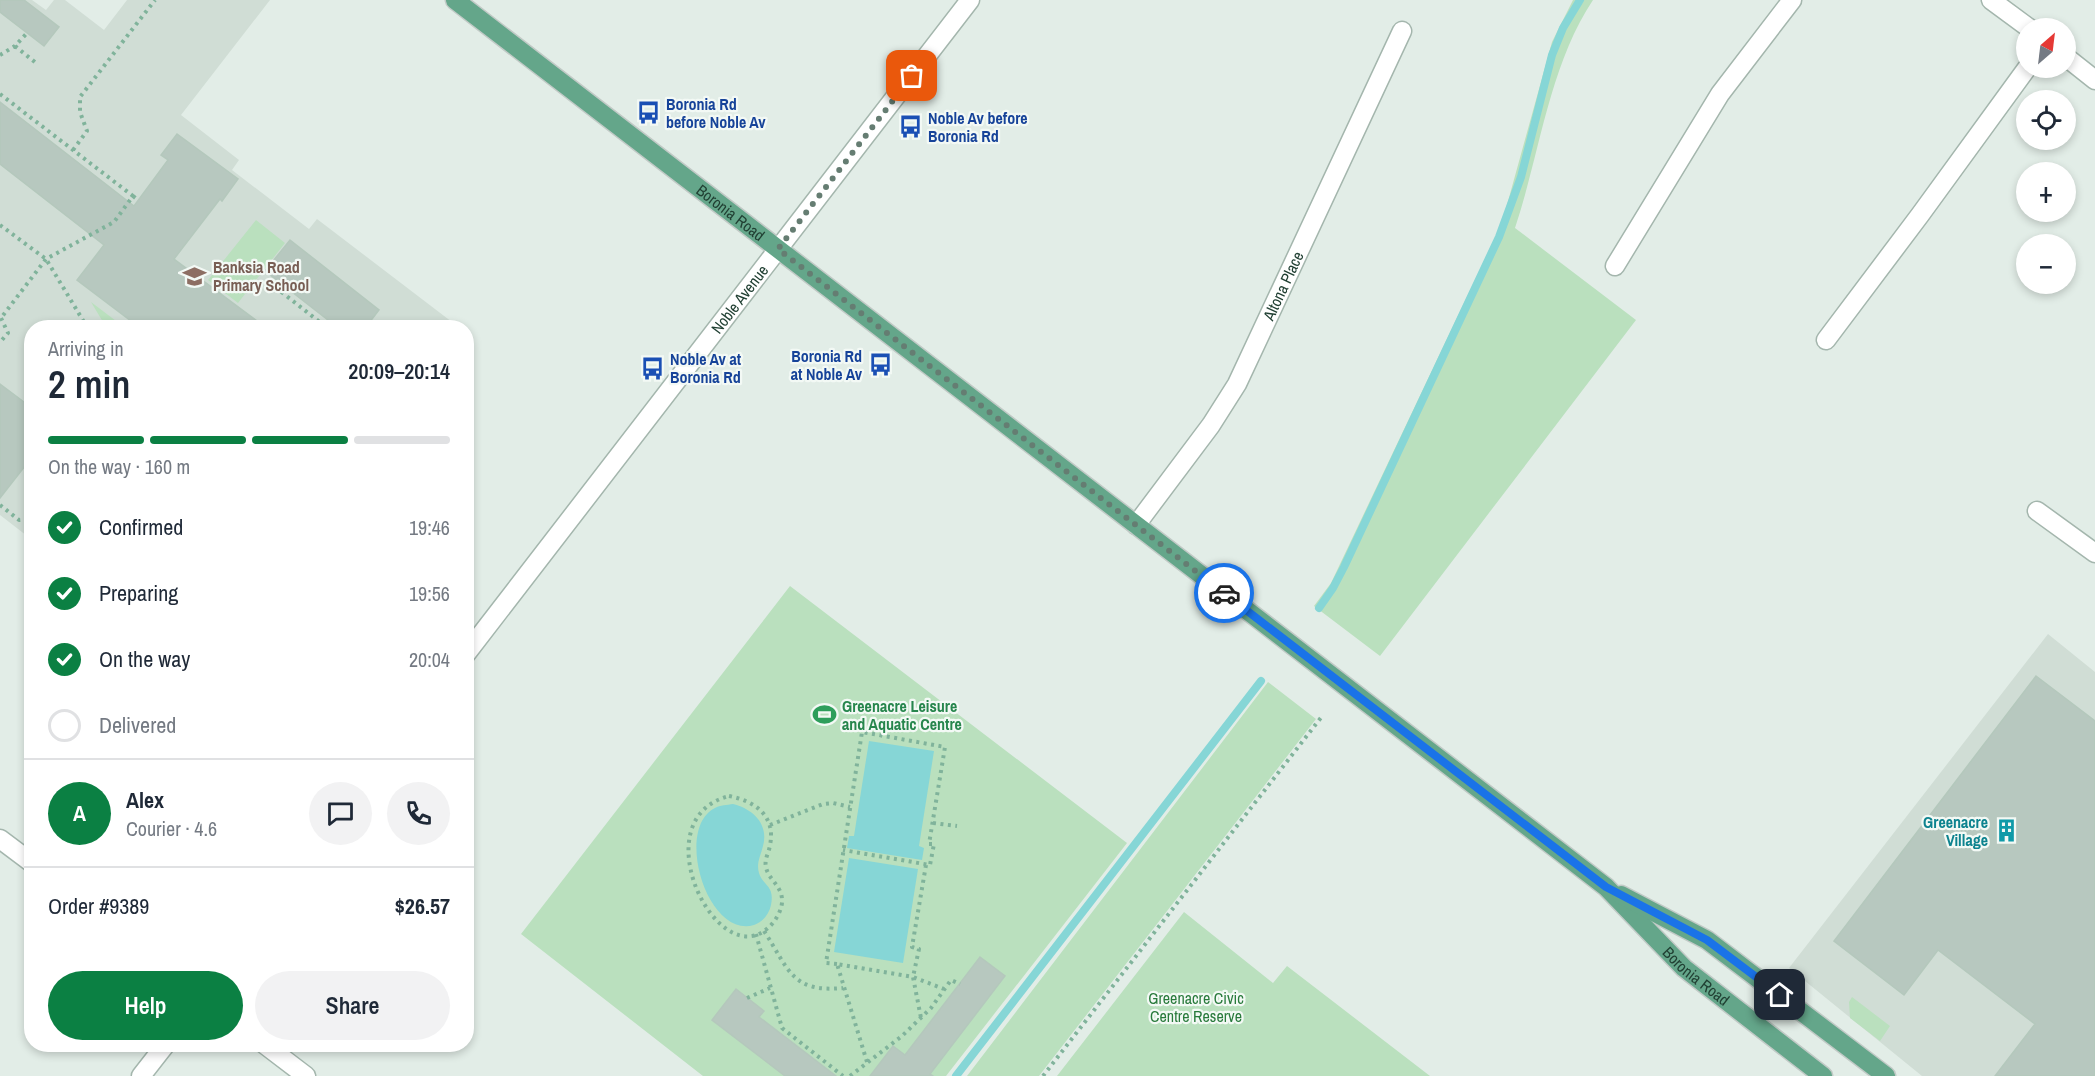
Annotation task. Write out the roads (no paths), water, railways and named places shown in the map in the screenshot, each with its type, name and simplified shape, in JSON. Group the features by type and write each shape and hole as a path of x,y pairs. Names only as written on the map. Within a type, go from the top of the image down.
{"main road":[{"name":"Boronia Road","path":"455,0 1606,887 1684,968 1822,1076"},
{"name":"Boronia Road","path":"1606,887 1707,940 1886,1076"}],"street":[{"name":"Noble Avenue","path":"474,644 970,0"},
{"path":"1615,266 1720,94 1792,0"},
{"path":"1992,0 2016,18"},
{"name":"Altona Place","path":"1136,525 1211,425 1237,384 1402,31"},
{"path":"2076,65 2095,80"},
{"path":"1826,340 2020,78"},
{"path":"2037,511 2095,553"},
{"path":"0,839 24,857"},
{"path":"141,1076 160,1052"},
{"path":"274,1052 306,1076"}],"water":[{"path":"869,741 934,751 919,846 924,848 922,860 847,848 849,836 854,836"},
{"path":"733,804 753,814 764,831 758,869 772,898 767,914 754,925 737,925 722,915 710,899 697,858 697,837 703,819 715,808"},
{"path":"849,858 918,869 903,963 834,952"}],"waterway":[{"path":"1319,608 1344,567 1499,237 1521,177 1552,55 1563,28 1580,0"},
{"path":"956,1076 1261,681"}],"place":[{"name":"Boronia Rd before Noble Av","path":"648,113"},
{"name":"Noble Av before Boronia Rd","path":"910,127"},
{"name":"Banksia Road Primary School","path":"195,276"},
{"name":"Boronia Rd at Noble Av","path":"880,365"},
{"name":"Noble Av at Boronia Rd","path":"652,368"},
{"name":"Greenacre Leisure and Aquatic Centre","path":"824,715"},
{"name":"Greenacre Village","path":"2006,831"}],"park label":[{"name":"Greenacre Civic Centre Reserve","path":"1196,1007"}]}
